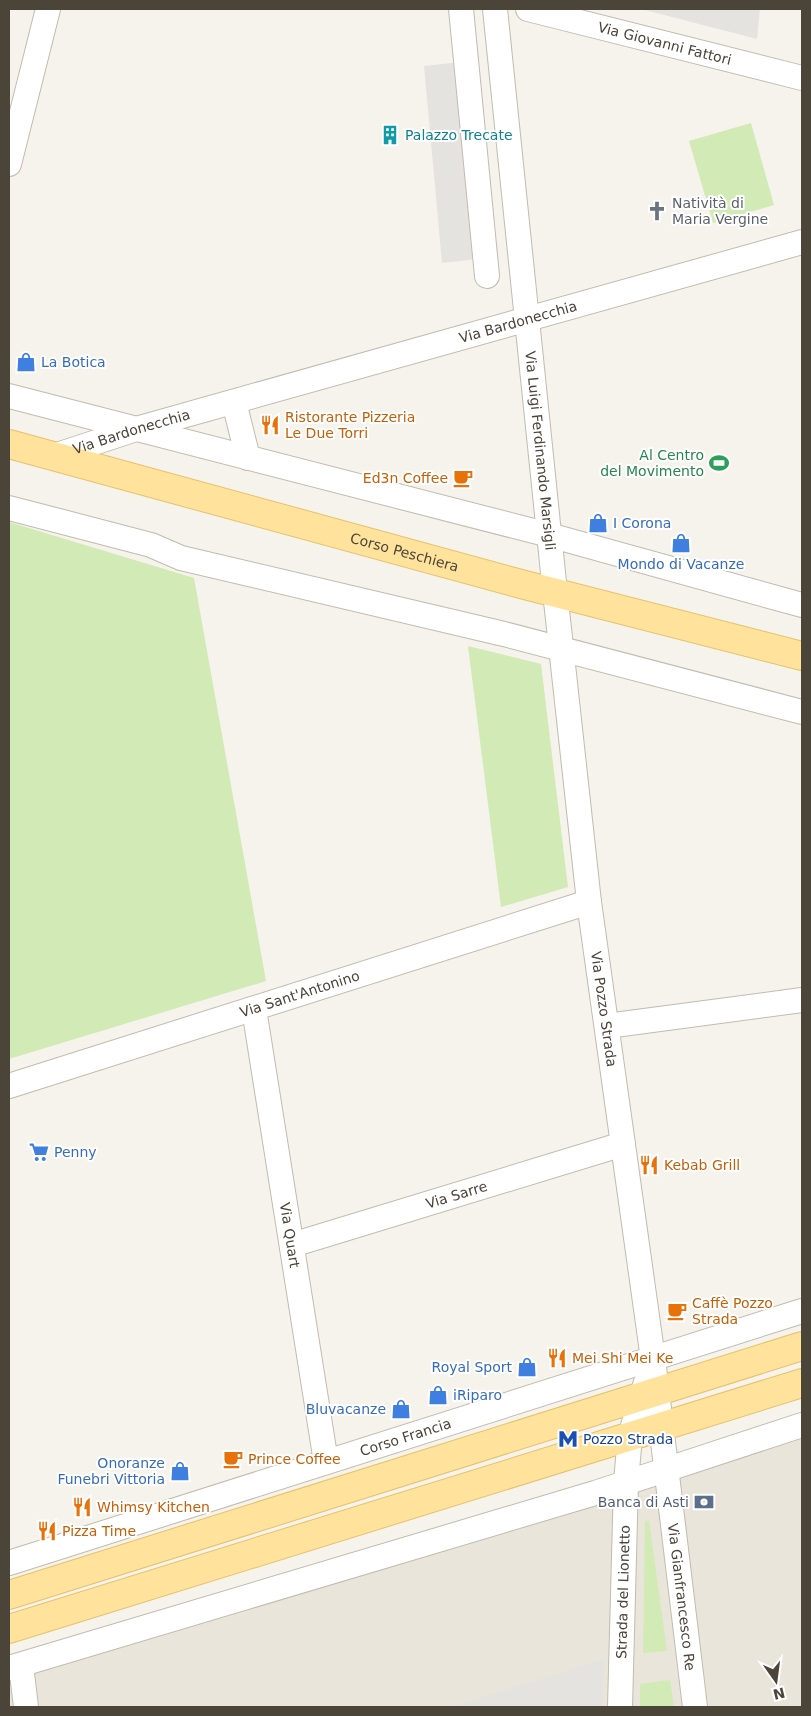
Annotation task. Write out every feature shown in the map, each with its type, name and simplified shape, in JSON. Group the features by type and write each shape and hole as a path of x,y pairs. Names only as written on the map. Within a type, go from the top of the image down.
{"main road":[{"name":"Corso Peschiera","path":"9,444 555,592 802,656"},
{"path":"9,1594 802,1346"},
{"path":"9,1629 802,1382"}],"street":[{"path":"9,164 48,9"},
{"path":"461,9 487,276"},
{"name":"Via Luigi Ferdinando Marsigli","path":"495,9 555,592"},
{"name":"Via Giovanni Fattori","path":"528,9 802,78"},
{"name":"Via Bardonecchia","path":"57,456 136,429 527,321 802,242"},
{"path":"9,396 549,535 802,605"},
{"path":"234,402 248,458"},
{"path":"9,508 151,545 180,558 561,648 802,712"},
{"name":"Via Pozzo Strada","path":"555,592 589,902 653,1359 649,1394 662,1426"},
{"name":"Via Sant'Antonino","path":"9,1086 589,902"},
{"path":"607,1026 802,1000"},
{"name":"Via Quart","path":"254,1009 326,1462"},
{"name":"Via Sarre","path":"292,1245 623,1144"},
{"name":"Corso Francia","path":"9,1562 802,1311"},
{"name":"Strada del Lionetto","path":"620,1707 626,1482 630,1436 649,1394"},
{"name":"Via Gianfrancesco Re","path":"662,1426 695,1707"},
{"path":"26,1707 15,1667 626,1482 802,1426"}],"shaded area":[{"path":"641,9 760,9 757,39"},
{"path":"460,62 478,259 442,263 424,66"},
{"path":"802,1431 802,1707 9,1707 9,1677"},
{"path":"604,1659 602,1707 450,1707"}],"green space":[{"path":"751,123 774,205 713,223 689,141"},
{"path":"9,522 194,578 266,981 9,1059"},
{"path":"468,646 541,664 568,887 501,907"},
{"path":"649,1520 667,1651 643,1653 645,1521"},
{"path":"670,1680 674,1707 640,1707 640,1684"}],"place":[{"name":"Palazzo Trecate","path":"390,135"},
{"name":"Natività di Maria Vergine","path":"657,211"},
{"name":"La Botica","path":"26,362"},
{"name":"Ristorante Pizzeria Le Due Torri","path":"270,425"},
{"name":"Al Centro del Movimento","path":"719,463"},
{"name":"Ed3n Coffee","path":"463,478"},
{"name":"I Corona","path":"598,523"},
{"name":"Mondo di Vacanze","path":"681,543"},
{"name":"Penny","path":"39,1152"},
{"name":"Kebab Grill","path":"649,1165"},
{"name":"Caffè Pozzo Strada","path":"677,1311"},
{"name":"Mei Shi Mei Ke","path":"557,1358"},
{"name":"Royal Sport","path":"527,1367"},
{"name":"iRiparo","path":"438,1395"},
{"name":"Bluvacanze","path":"401,1409"},
{"name":"Pozzo Strada","path":"568,1439"},
{"name":"Prince Coffee","path":"233,1459"},
{"name":"Onoranze Funebri Vittoria","path":"180,1471"},
{"name":"Banca di Asti","path":"704,1502"},
{"name":"Whimsy Kitchen","path":"82,1507"},
{"name":"Pizza Time","path":"47,1531"}]}
